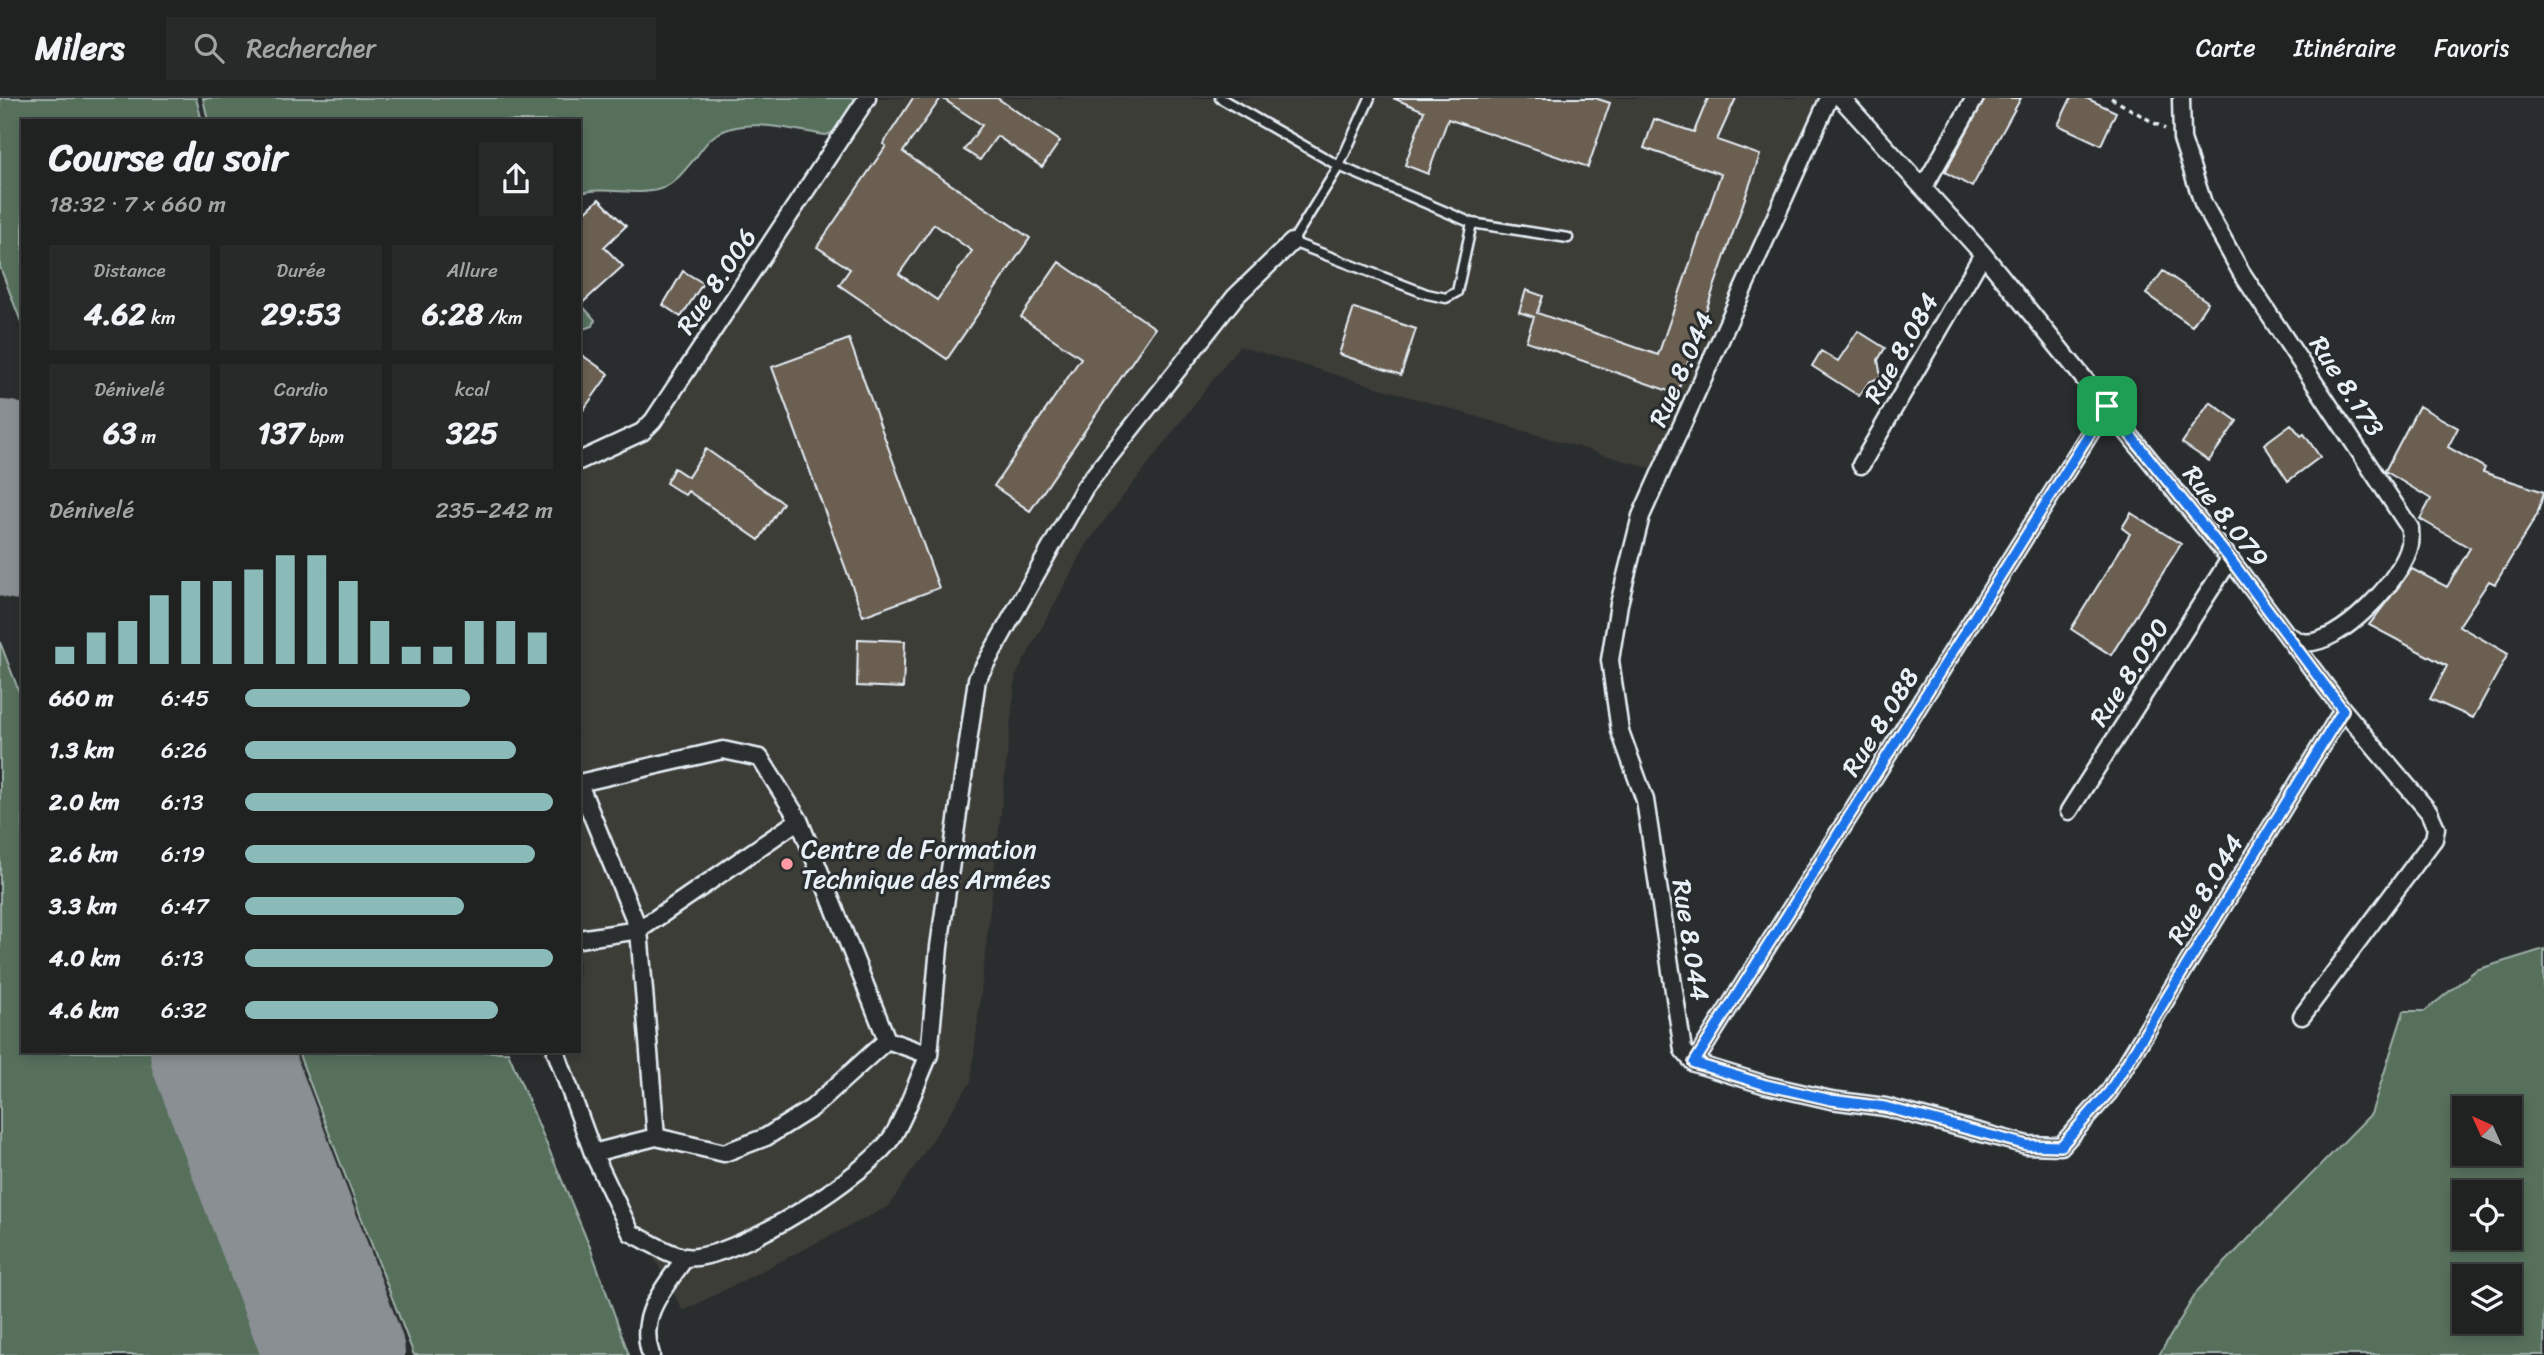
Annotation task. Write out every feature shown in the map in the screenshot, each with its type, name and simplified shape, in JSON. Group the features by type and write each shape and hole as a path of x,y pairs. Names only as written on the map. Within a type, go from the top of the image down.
{"street":[{"name":"Rue 8.006","path":"581,460 642,432 653,421 867,98"},
{"name":"Rue 8.044","path":"1829,98 1641,516 1619,604 1610,660 1620,731 1645,800 1683,1050 1694,1063 1766,1085 1831,1100 1885,1107 2027,1145 2061,1146 2109,1092 2343,710"},
{"name":"Rue 8.079","path":"1841,98 1983,254 2230,559 2343,710 2429,811 2436,828 2434,839 2302,1016"},
{"path":"1923,188 1975,98"},
{"name":"Rue 8.173","path":"2181,98 2182,139 2203,202 2241,272 2410,528 2410,546 2387,584 2356,622 2325,638 2304,642 2286,634"},
{"path":"556,1053 593,1153 631,1233 685,1258 717,1253 781,1225 843,1183 893,1137 929,1055 939,947 977,679 1084,487 1235,297 1292,242"},
{"name":"Rue 8.084","path":"1861,465 1983,254"},
{"name":"Rue 8.088","path":"1694,1063 2107,406"},
{"name":"Rue 8.090","path":"2069,811 2230,559"},
{"path":"581,784 723,750 760,758 799,820 887,1040 929,1055"},
{"path":"581,789 639,930 656,1137"},
{"path":"581,939 639,930 799,820"},
{"path":"593,1153 656,1137 724,1153 766,1137 812,1108 887,1040"},
{"path":"652,1355 646,1326 650,1308 685,1258"}],"lane":[{"path":"1220,98 1339,166 1472,223 1568,239"},
{"path":"1370,98 1339,166 1292,242 1427,294 1446,298 1457,292 1472,223"}],"path":[{"path":"2111,98 2182,139"}],"shaded area":[{"name":"Centre de Formation Technique des Armées","path":"873,98 1819,98 1659,471 1239,346 1088,542 1016,675 971,1081 889,1206 683,1311 543,1053 581,1053 581,467 647,436"}],"green space":[{"path":"0,98 196,98 201,119 21,119 21,322 0,267"},
{"path":"203,98 860,98 842,125 826,135 754,125 726,130 711,138 671,184 640,192 599,191 581,194 581,119 208,119"},
{"path":"581,304 595,320 593,326 581,329"},
{"path":"0,642 21,697 21,1053 155,1053 270,1355 0,1355"},
{"path":"2544,949 2544,1355 2159,1355 2198,1290 2371,1114 2404,1011 2425,1011 2476,970"},
{"path":"298,1053 508,1053 590,1247 629,1355 414,1355"}],"building":[{"path":"913,98 941,98 903,152 1030,238 947,359 839,285 850,269 817,247 886,146 883,144","holes":["934,224 972,251 937,300 899,274"]},
{"path":"942,98 997,98 1060,141 1042,167 997,136 980,160 964,150 982,125"},
{"path":"1393,98 1595,98 1610,103 1588,167 1448,119 1428,174 1405,165 1424,111"},
{"path":"1708,98 1736,98 1717,140 1760,155 1677,394 1526,341 1534,317 1519,312 1526,290 1543,296 1537,313 1658,355 1721,174 1644,148 1654,119 1694,132"},
{"path":"1985,98 2021,98 1972,187 1945,172"},
{"path":"2071,98 2086,98 2116,112 2101,145 2058,125"},
{"path":"599,199 626,226 604,247 623,266 581,304 581,216"},
{"path":"1059,262 1155,328 1030,511 994,486 1081,358 1021,317"},
{"path":"683,271 703,283 681,317 663,305"},
{"path":"2163,271 2208,302 2192,326 2146,294"},
{"path":"1354,308 1416,329 1401,375 1339,354"},
{"path":"1858,331 1885,348 1878,360 1881,377 1869,382 1859,396 1812,366 1821,351 1838,361"},
{"path":"849,339 939,588 863,616 772,367"},
{"path":"581,354 609,374 581,413"},
{"path":"2210,402 2237,421 2209,461 2182,443"},
{"path":"2419,406 2458,428 2448,447 2485,468 2483,472 2544,492 2537,515 2495,584 2489,581 2459,626 2508,654 2473,718 2430,699 2447,666 2369,625 2412,569 2447,587 2470,548 2420,519 2431,499 2385,471"},
{"path":"2291,424 2301,436 2304,434 2320,457 2288,481 2264,444"},
{"path":"706,449 783,503 759,540 688,491 685,495 666,483 674,468 688,477"},
{"path":"2131,513 2181,544 2111,655 2071,629 2130,534 2122,528"},
{"path":"858,639 905,641 903,688 857,686"}],"runway":[{"path":"0,470 21,525"},
{"path":"220,1053 335,1355"}],"place":[{"name":"Centre de Formation Technique des Armées","path":"787,864"}],"route":[{"path":"2107,406 2230,559 2343,710 2109,1092 2061,1146 2027,1145 1885,1107 1831,1100 1766,1085 1694,1063 1901,735 2107,406"}]}
